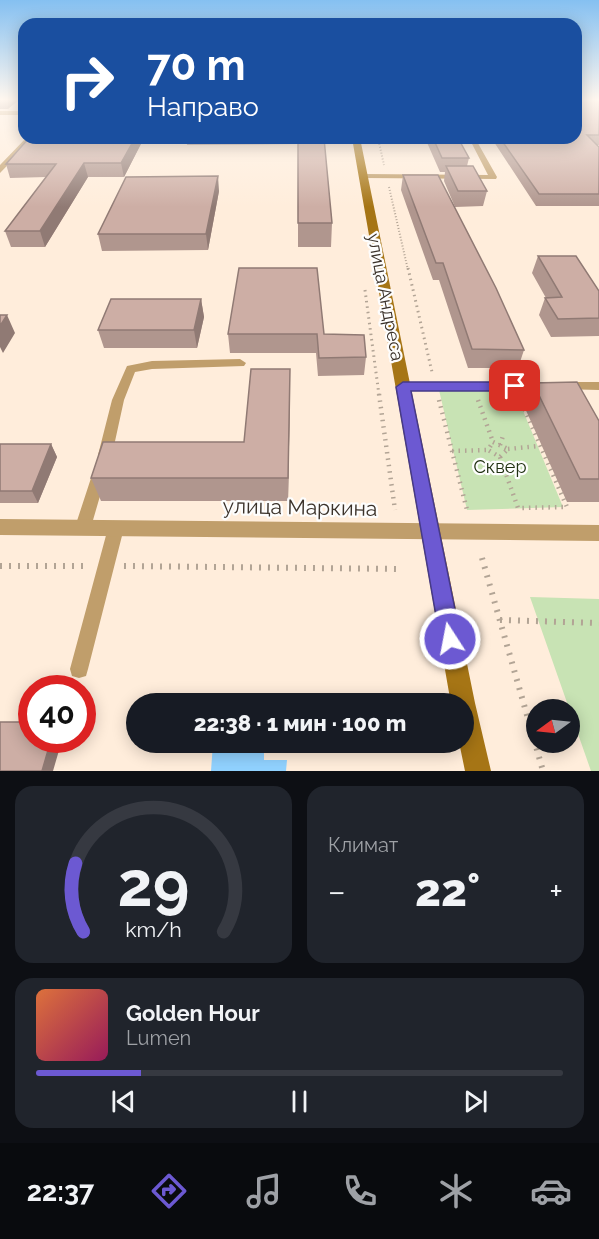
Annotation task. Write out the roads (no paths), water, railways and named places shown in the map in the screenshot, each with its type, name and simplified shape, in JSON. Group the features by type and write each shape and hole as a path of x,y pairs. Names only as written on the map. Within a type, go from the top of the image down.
{"street":[{"path":"0,170 24,144"},
{"name":"улица Андреса","path":"358,144 461,693"},
{"name":"улица Маркина","path":"0,527 599,533"},
{"name":"улица Андреса","path":"474,753 478,771"}],"lane":[{"path":"363,176 493,177 475,144"},
{"path":"83,527 116,417 122,385 131,369 152,364 240,363"},
{"path":"403,387 599,386"},
{"path":"79,669 116,528"}],"water":[{"path":"212,753 264,753 264,760 287,760 286,771 211,771"}],"park label":[{"name":"Сквер","path":"500,466"}]}
